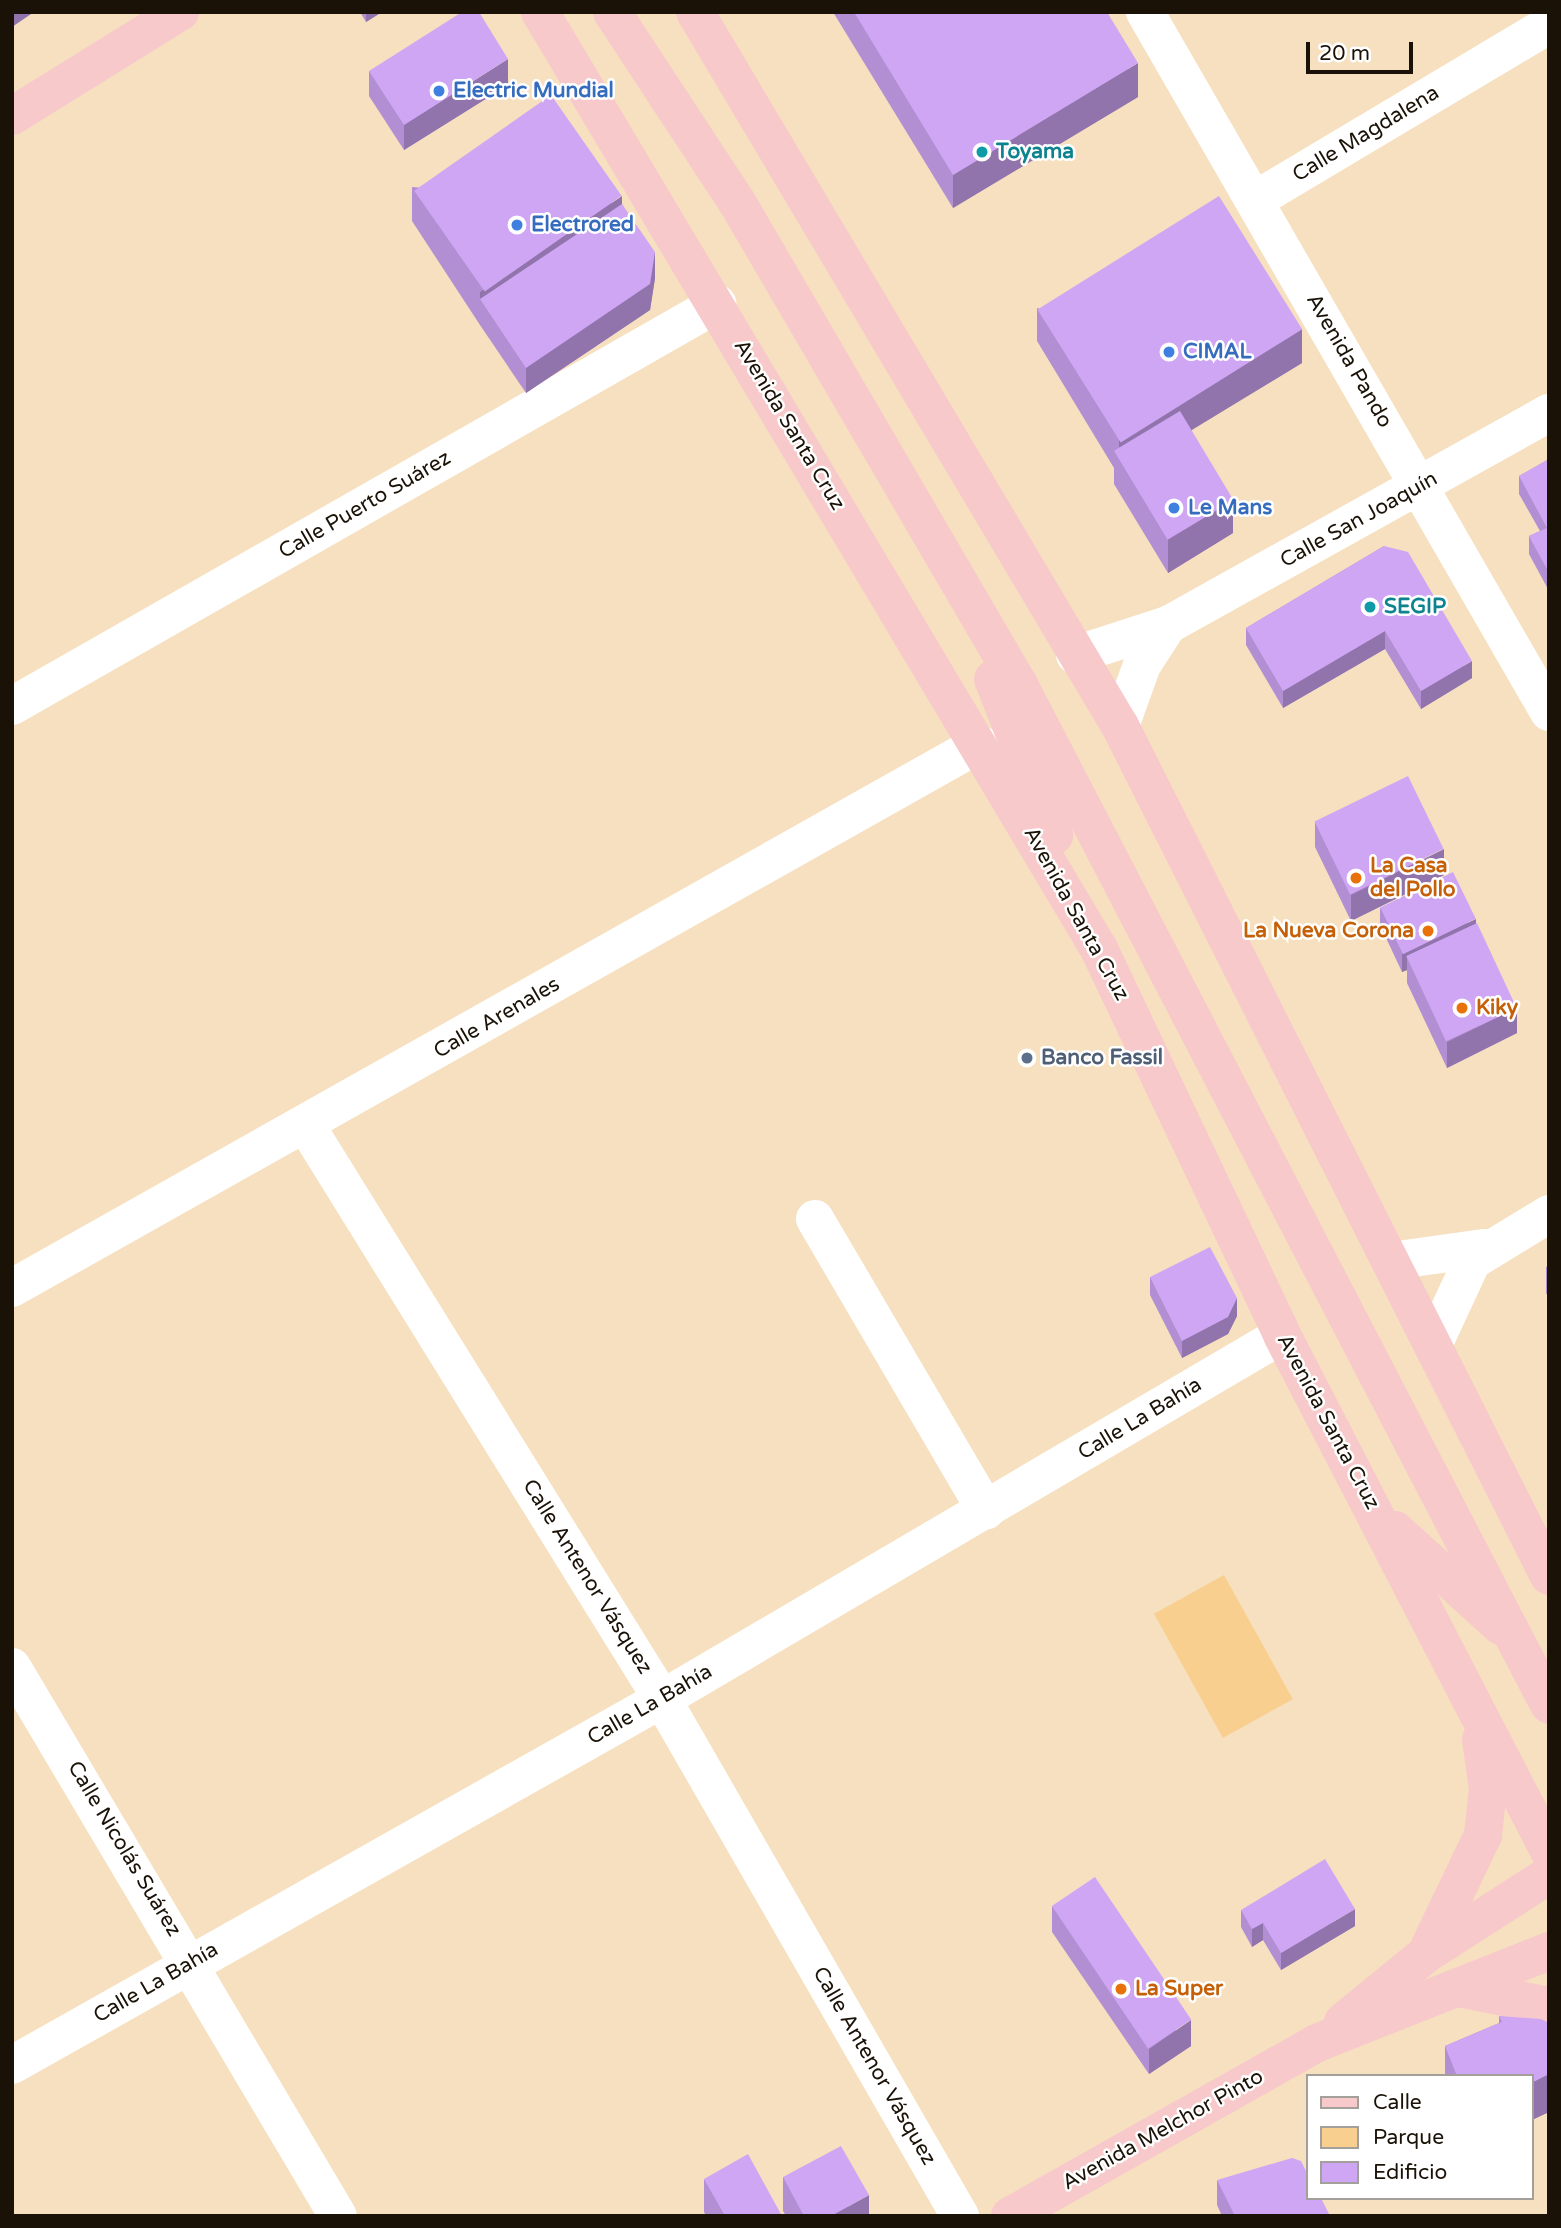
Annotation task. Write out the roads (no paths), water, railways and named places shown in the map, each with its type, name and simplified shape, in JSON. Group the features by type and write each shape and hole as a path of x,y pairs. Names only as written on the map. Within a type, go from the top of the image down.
{"main road":[{"path":"12,116 180,12"},
{"name":"Avenida Santa Cruz","path":"540,12 717,304 1099,949 1282,1335 1462,1677 1549,1851"},
{"path":"612,12 737,202 956,586 1019,685 1121,873 1549,1705"},
{"path":"695,12 1075,655 1120,726 1538,1546 1549,1576"},
{"path":"956,586 1099,949"},
{"path":"1376,1512 1516,1639"},
{"path":"1426,1954 1483,1835 1488,1789 1480,1730 1462,1677"},
{"name":"Avenida Melchor Pinto","path":"1317,2043 1426,1954 1549,1875"},
{"name":"Avenida Melchor Pinto","path":"1010,2216 1317,2043 1549,1951"},
{"path":"1459,1988 1549,2006"}],"street":[{"name":"Avenida Pando","path":"1145,12 1421,486 1549,712"},
{"name":"Calle Magdalena","path":"1255,200 1549,25"},
{"name":"Calle Puerto Suárez","path":"12,706 717,304"},
{"name":"Calle San Joaquín","path":"1075,655 1168,625 1549,413"},
{"name":"Calle San Joaquín","path":"1120,726 1142,665 1168,625"},
{"name":"Calle Arenales","path":"12,1288 307,1126 979,744"},
{"name":"Calle Antenor Vásquez","path":"307,1126 662,1699 960,2216"},
{"path":"1391,1261 1485,1248 1549,1213"},
{"path":"815,1219 986,1510"},
{"path":"1434,1343 1456,1284 1485,1248"},
{"name":"Calle La Bahía","path":"12,2065 192,1961 662,1699 1282,1335"},
{"name":"Calle Nicolás Suárez","path":"12,1667 192,1961 338,2216"}],"place":[{"name":"Electric Mundial","path":"439,91"},
{"name":"Toyama","path":"982,152"},
{"name":"Electrored","path":"517,225"},
{"name":"CIMAL","path":"1169,352"},
{"name":"Le Mans","path":"1174,508"},
{"name":"SEGIP","path":"1370,607"},
{"name":"La Casa del Pollo","path":"1356,878"},
{"name":"La Nueva Corona","path":"1428,931"},
{"name":"Kiky","path":"1462,1008"},
{"name":"Banco Fassil","path":"1027,1058"},
{"name":"La Super","path":"1121,1989"}]}
